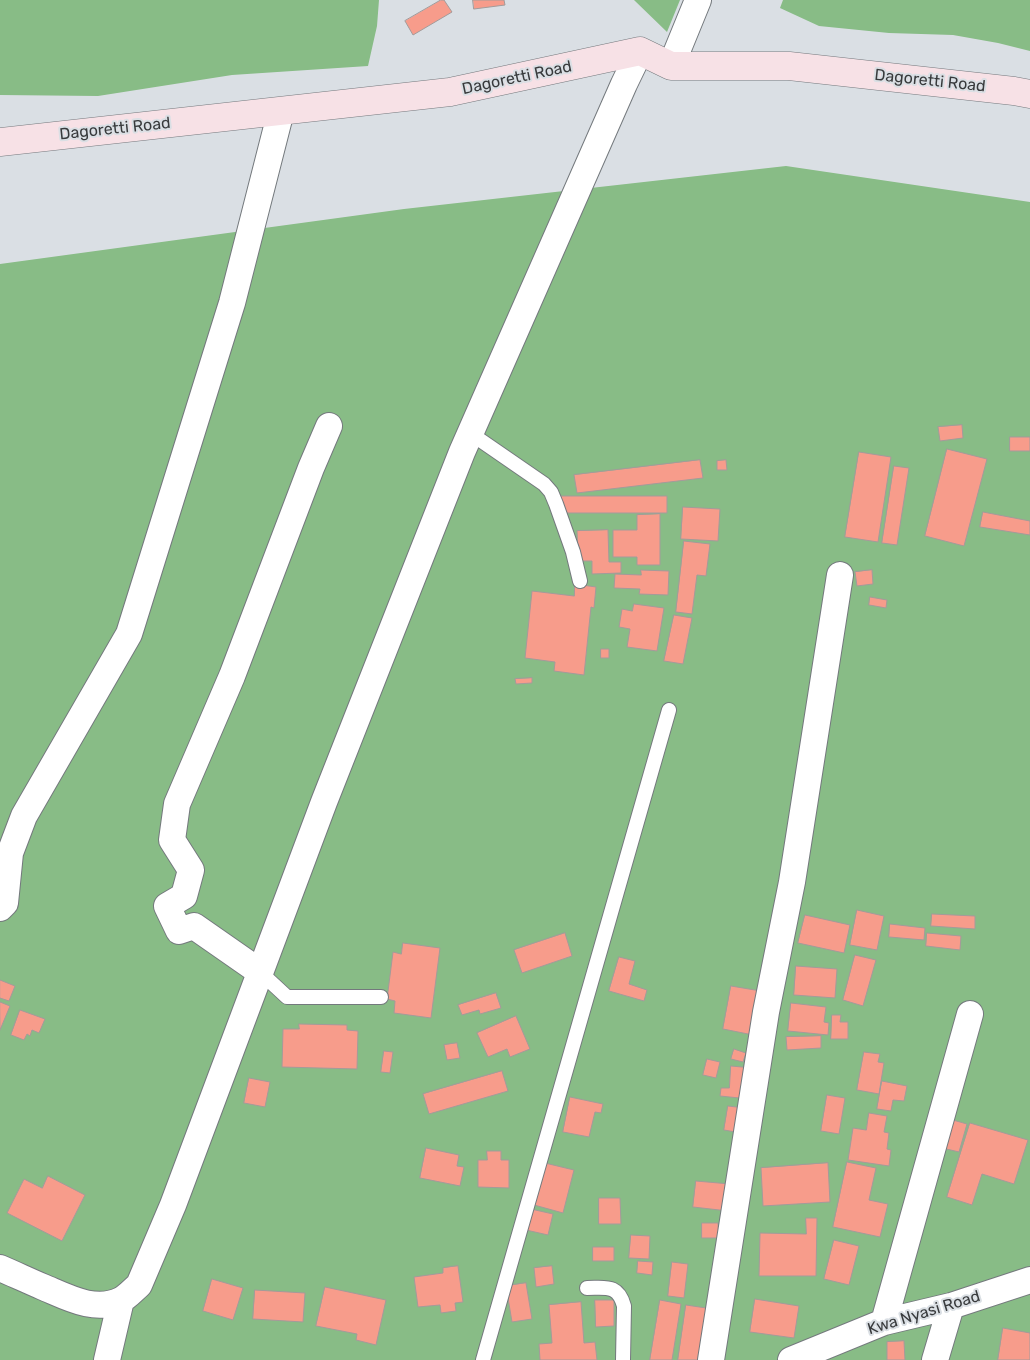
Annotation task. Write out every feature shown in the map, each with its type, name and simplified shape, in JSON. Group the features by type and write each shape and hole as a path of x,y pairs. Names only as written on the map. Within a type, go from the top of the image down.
{"main road":[{"name":"Dagoretti Road","path":"0,142 450,92 640,51 672,66 789,66 1030,94"}],"street":[{"path":"672,66 698,0"},
{"path":"0,1268 76,1301 93,1305 108,1304 121,1300 139,1285 170,1214 324,802 470,433 640,51"},
{"path":"0,908 5,903 10,854 24,816 129,634 232,303 281,110"},
{"path":"260,972 194,926 179,931 167,906 184,896 191,870 172,840 177,804 232,676 311,468 329,426"},
{"path":"711,1360 766,1012 792,882 840,575"},
{"path":"884,1322 970,1014"},
{"name":"Kwa Nyasi Road","path":"791,1360 884,1322 952,1306 1030,1280"},
{"path":"107,1360 121,1300"},
{"path":"934,1360 952,1306"}],"lane":[{"path":"470,433 544,484 551,492 573,552 580,581"},
{"path":"483,1360 670,710"},
{"path":"260,972 287,997 381,997"},
{"path":"587,1288 612,1288 618,1292 622,1299 624,1306 623,1360"}],"green space":[{"path":"0,0 379,0 377,26 368,66 232,75 98,96 0,95"},
{"path":"634,0 680,0 667,32"},
{"path":"783,0 1030,0 1030,51 953,35 889,33 819,26 780,8"},
{"path":"786,166 1030,202 1030,1360 0,1360 0,264 404,209"}],"building":[{"path":"444,0 452,12 413,35 405,21"},
{"path":"473,0 504,0 505,5 474,9"},
{"path":"962,425 963,438 940,441 938,427"},
{"path":"1010,437 1030,437 1030,451 1010,451"},
{"path":"947,449 987,459 964,546 925,536"},
{"path":"859,452 891,457 878,542 845,537"},
{"path":"700,460 703,478 577,493 574,475"},
{"path":"726,460 727,470 717,470 717,461"},
{"path":"894,466 909,468 897,545 882,543"},
{"path":"561,496 667,496 667,513 562,513"},
{"path":"683,507 720,509 718,541 681,539"},
{"path":"983,512 1030,521 1030,535 980,527"},
{"path":"660,514 660,565 637,565 637,557 613,557 613,530 637,530 637,515"},
{"path":"608,530 609,562 621,562 621,573 592,574 592,561 578,561 577,531"},
{"path":"684,541 710,544 706,576 697,575 692,614 676,612"},
{"path":"641,570 669,571 668,595 639,594 640,589 614,588 615,574 641,575"},
{"path":"872,570 873,584 857,586 855,572"},
{"path":"575,584 596,587 594,608 591,607 584,675 554,671 555,662 525,658 532,591 574,596"},
{"path":"870,597 887,600 886,608 869,605"},
{"path":"634,604 664,608 657,651 627,647 630,629 619,627 622,609 632,611"},
{"path":"674,615 692,618 683,664 664,661"},
{"path":"601,649 609,649 609,658 601,658"},
{"path":"532,678 532,683 516,684 515,679"},
{"path":"857,910 884,916 877,950 850,945"},
{"path":"932,914 975,916 975,929 931,926"},
{"path":"805,915 850,925 844,953 798,943"},
{"path":"890,924 925,928 924,940 889,937"},
{"path":"565,933 572,956 522,973 514,950"},
{"path":"927,933 961,936 960,950 926,946"},
{"path":"403,943 440,948 431,1018 394,1013 395,1001 387,999 393,952 401,954"},
{"path":"855,955 876,960 863,1006 843,1000"},
{"path":"619,957 635,961 629,984 647,990 644,1001 609,991"},
{"path":"796,966 837,969 835,998 794,995"},
{"path":"0,980 15,986 9,1001 0,998"},
{"path":"731,986 761,991 753,1035 723,1029"},
{"path":"496,993 501,1008 480,1014 479,1010 462,1015 458,1005"},
{"path":"0,1002 10,1006 0,1030"},
{"path":"791,1003 826,1007 824,1022 829,1023 828,1035 788,1031"},
{"path":"20,1010 45,1019 39,1033 32,1030 30,1036 27,1034 24,1040 11,1035"},
{"path":"832,1015 841,1015 840,1022 848,1022 848,1039 831,1039"},
{"path":"516,1016 530,1049 510,1057 507,1049 488,1057 477,1033"},
{"path":"299,1024 347,1025 347,1030 358,1031 357,1069 282,1067 283,1029 299,1029"},
{"path":"821,1036 821,1048 787,1050 786,1037"},
{"path":"457,1043 460,1058 447,1060 444,1045"},
{"path":"734,1049 746,1053 743,1062 731,1059"},
{"path":"384,1051 393,1052 390,1073 381,1072"},
{"path":"864,1052 880,1054 878,1062 884,1063 879,1094 857,1090"},
{"path":"707,1059 720,1062 716,1078 703,1075"},
{"path":"731,1066 753,1068 749,1099 720,1096 721,1088 729,1088"},
{"path":"502,1071 508,1091 429,1114 423,1094"},
{"path":"249,1078 270,1082 265,1107 244,1103"},
{"path":"882,1081 907,1086 904,1101 893,1100 891,1111 877,1109"},
{"path":"827,1095 845,1098 839,1134 821,1131"},
{"path":"570,1097 603,1104 601,1113 595,1112 589,1137 563,1132"},
{"path":"728,1106 745,1108 741,1133 724,1130"},
{"path":"869,1113 887,1116 884,1132 889,1133 887,1149 891,1150 889,1166 848,1160 853,1128 866,1130"},
{"path":"946,1118 967,1124 959,1152 938,1147"},
{"path":"970,1123 1028,1140 1014,1184 982,1174 972,1205 947,1197"},
{"path":"426,1148 459,1155 457,1166 464,1167 460,1186 420,1178"},
{"path":"487,1151 501,1151 501,1160 509,1160 509,1188 478,1187 478,1160 487,1160"},
{"path":"847,1162 876,1168 869,1200 888,1204 880,1237 833,1227"},
{"path":"545,1163 574,1170 563,1213 534,1205"},
{"path":"828,1163 830,1202 763,1206 761,1168"},
{"path":"48,1176 85,1195 62,1241 7,1213 24,1179 42,1188"},
{"path":"696,1181 730,1184 728,1211 693,1207"},
{"path":"599,1198 620,1198 621,1224 599,1224"},
{"path":"531,1209 553,1214 548,1235 526,1230"},
{"path":"806,1218 817,1218 816,1276 759,1276 760,1233 806,1234"},
{"path":"702,1223 718,1223 719,1238 702,1238"},
{"path":"631,1235 650,1236 649,1259 629,1258"},
{"path":"834,1240 859,1246 849,1285 824,1279"},
{"path":"593,1247 614,1247 614,1261 593,1261"},
{"path":"638,1261 653,1262 652,1275 637,1273"},
{"path":"672,1262 688,1264 684,1298 668,1296"},
{"path":"458,1266 463,1302 455,1303 456,1311 441,1313 440,1305 418,1307 414,1277 443,1273 443,1268"},
{"path":"552,1266 554,1284 536,1287 534,1268"},
{"path":"212,1279 243,1288 233,1320 203,1311"},
{"path":"526,1283 532,1319 512,1322 506,1286"},
{"path":"325,1287 386,1300 376,1345 356,1340 357,1334 316,1326"},
{"path":"255,1290 305,1293 303,1322 253,1319"},
{"path":"755,1299 799,1306 794,1338 750,1332"},
{"path":"595,1300 614,1300 614,1326 596,1327"},
{"path":"660,1300 681,1304 672,1360 650,1360"},
{"path":"581,1302 584,1343 595,1342 597,1360 540,1360 539,1344 552,1343 549,1305"},
{"path":"686,1305 713,1309 706,1360 678,1360"},
{"path":"1003,1328 1030,1333 1030,1360 998,1360"},
{"path":"904,1341 905,1360 887,1360 887,1342"}]}
